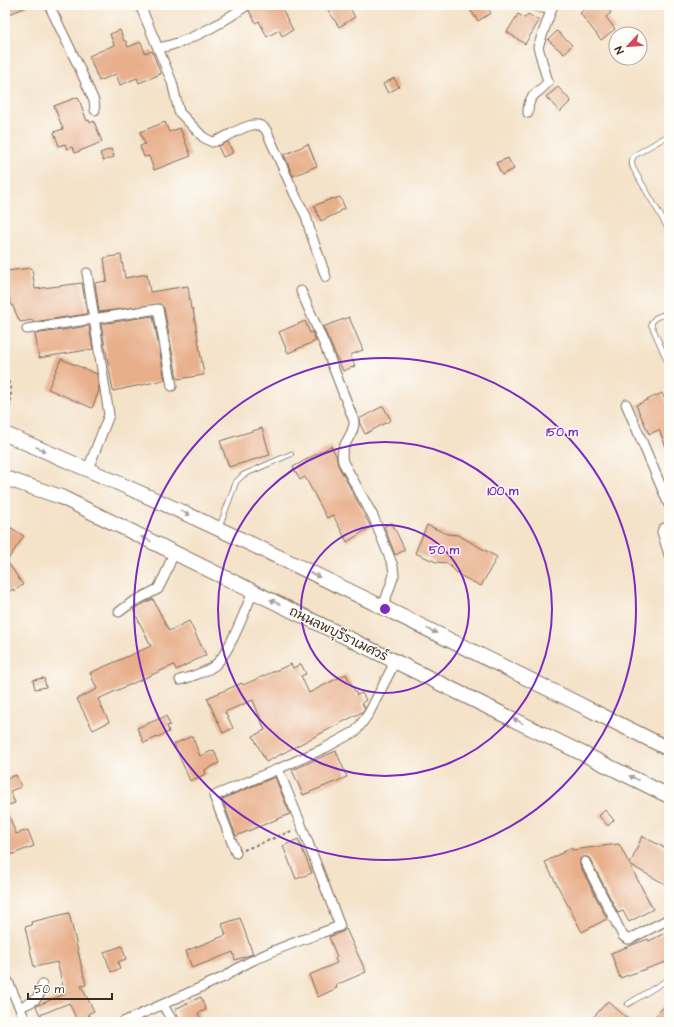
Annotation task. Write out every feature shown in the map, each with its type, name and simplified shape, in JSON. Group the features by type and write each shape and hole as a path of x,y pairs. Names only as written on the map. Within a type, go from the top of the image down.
{"main road":[{"path":"5,434 88,469 383,607 669,749"},
{"name":"ถนนลพบุรีราเมศวร์","path":"5,478 61,497 253,592 396,660 669,796"}],"street":[{"path":"49,5 94,101 95,110"},
{"path":"140,5 172,82 179,112 205,138 214,142 252,124 262,125 265,128 306,216 326,277"},
{"path":"159,48 186,40 247,5"},
{"path":"534,5 542,8 553,6"},
{"path":"528,113 528,107 532,96 548,82 538,47 553,6"},
{"path":"87,273 109,415 88,469"},
{"path":"301,291 325,346 354,421 352,432 343,447 342,454 344,462 373,516 394,568 394,575 383,607"},
{"path":"28,329 158,309 172,386"},
{"path":"626,404 669,505"},
{"path":"669,526 663,529 662,532 669,555"},
{"path":"119,612 131,603 158,589 166,575 174,552"},
{"path":"180,680 206,671 221,660 253,592"},
{"path":"236,853 214,796 325,748 356,731 369,713 396,660"},
{"path":"123,1022 224,977 264,954 340,926 302,826 278,769"},
{"path":"585,862 623,936 627,939 630,939 669,920"},
{"path":"5,975 26,1022"},
{"path":"20,1008 39,998 42,985"},
{"path":"163,1004 173,1022"}],"lane":[{"path":"668,135 635,155 632,158 632,163 633,168 669,230"},
{"path":"669,312 654,318 652,324 669,365"},
{"path":"218,529 236,482 239,478 291,454"},
{"path":"628,1004 669,979"}],"path":[{"path":"5,376 10,385 11,393 10,408 5,424"},
{"path":"236,853 302,826"}],"building":[{"path":"5,5 31,5 5,16"},
{"path":"253,5 280,5 293,30 282,36 279,30 267,37 259,21 256,23 249,11"},
{"path":"325,5 348,5 355,17 339,27"},
{"path":"467,5 485,5 491,13 478,21"},
{"path":"591,5 605,5 611,13 606,17 613,26 608,26 608,34 601,40 580,13"},
{"path":"518,14 525,18 528,14 539,21 525,44 507,32"},
{"path":"120,30 128,47 141,42 145,53 152,51 161,74 139,83 137,78 120,85 116,74 99,81 89,56 114,45 110,34"},
{"path":"557,31 572,45 564,54 548,40"},
{"path":"394,78 399,87 388,93 383,84"},
{"path":"558,87 571,101 560,112 546,97"},
{"path":"78,97 87,121 89,120 90,123 94,121 102,142 75,153 72,147 67,149 65,144 59,146 54,132 63,129 54,106"},
{"path":"165,122 169,132 180,128 191,156 154,170 149,156 144,157 140,146 145,144 140,132"},
{"path":"228,142 233,153 223,157 218,146"},
{"path":"308,144 317,166 293,176 284,155"},
{"path":"111,149 114,157 103,161 100,153"},
{"path":"508,158 514,169 502,175 496,163"},
{"path":"340,197 345,208 321,221 314,206 333,198"},
{"path":"121,255 125,278 147,274 150,292 188,286 204,375 177,378 164,308 160,304 99,312 95,283 107,281 104,258"},
{"path":"32,268 35,289 82,283 87,314 33,322 33,320 20,322 8,296 6,271"},
{"path":"153,316 165,380 113,391 101,324"},
{"path":"349,317 363,350 350,355 355,366 343,371 323,327"},
{"path":"305,321 310,333 312,332 316,341 288,353 279,332"},
{"path":"89,326 93,349 39,358 35,334"},
{"path":"61,359 97,374 99,391 92,408 48,389"},
{"path":"662,393 669,408 669,454 659,430 649,434 636,405"},
{"path":"383,406 391,420 365,434 359,419"},
{"path":"262,428 270,455 229,467 220,441"},
{"path":"331,446 336,455 338,465 371,527 347,542 333,515 327,518 305,477 300,480 293,467"},
{"path":"392,523 405,550 395,555 384,526"},
{"path":"5,524 24,536 7,561 23,585 14,591 13,589 9,592 5,586"},
{"path":"427,525 447,534 458,535 497,557 481,586 459,575 447,563 436,562 415,553"},
{"path":"153,599 169,631 189,621 206,655 176,670 174,665 98,699 109,722 93,730 77,699 97,689 90,673 151,646 133,609"},
{"path":"291,664 293,668 301,664 306,674 301,676 309,693 346,674 357,695 362,693 366,700 362,703 365,708 362,712 266,762 253,736 265,730 253,700 225,712 233,728 223,733 207,698 242,683 243,685"},
{"path":"44,678 46,687 35,689 33,680"},
{"path":"166,716 170,725 167,726 169,732 144,743 137,728"},
{"path":"192,736 200,756 214,750 219,763 205,770 206,774 190,781 174,744"},
{"path":"336,751 347,777 303,795 292,770"},
{"path":"16,775 21,787 10,791 15,803 5,806 5,779"},
{"path":"275,777 290,814 236,836 222,799"},
{"path":"5,808 16,834 28,830 34,846 5,857"},
{"path":"605,810 614,820 608,826 599,816"},
{"path":"642,836 669,850 669,886 630,865"},
{"path":"298,839 312,873 296,879 283,846"},
{"path":"619,844 653,909 629,922 623,911 618,913 590,859 588,857 583,857 580,859 580,865 607,919 582,932 545,862 571,848 572,850"},
{"path":"69,913 86,985 81,986 94,1011 88,1014 91,1022 78,1022 69,1003 40,1015 36,1006 65,994 57,962 34,967 25,927 32,925 31,922"},
{"path":"240,918 253,954 235,960 233,952 192,968 186,951 226,935 222,924"},
{"path":"346,929 366,972 336,985 337,988 318,997 309,975 337,963 335,959 337,957 329,937"},
{"path":"669,931 669,961 620,978 611,953 648,939 649,941"},
{"path":"122,946 126,959 118,962 120,969 111,972 104,952"},
{"path":"201,997 206,1010 198,1013 202,1022 185,1022 183,1018 179,1019 175,1009"},
{"path":"608,1001 631,1022 589,1022"},
{"path":"669,1001 669,1022 650,1022"}]}
